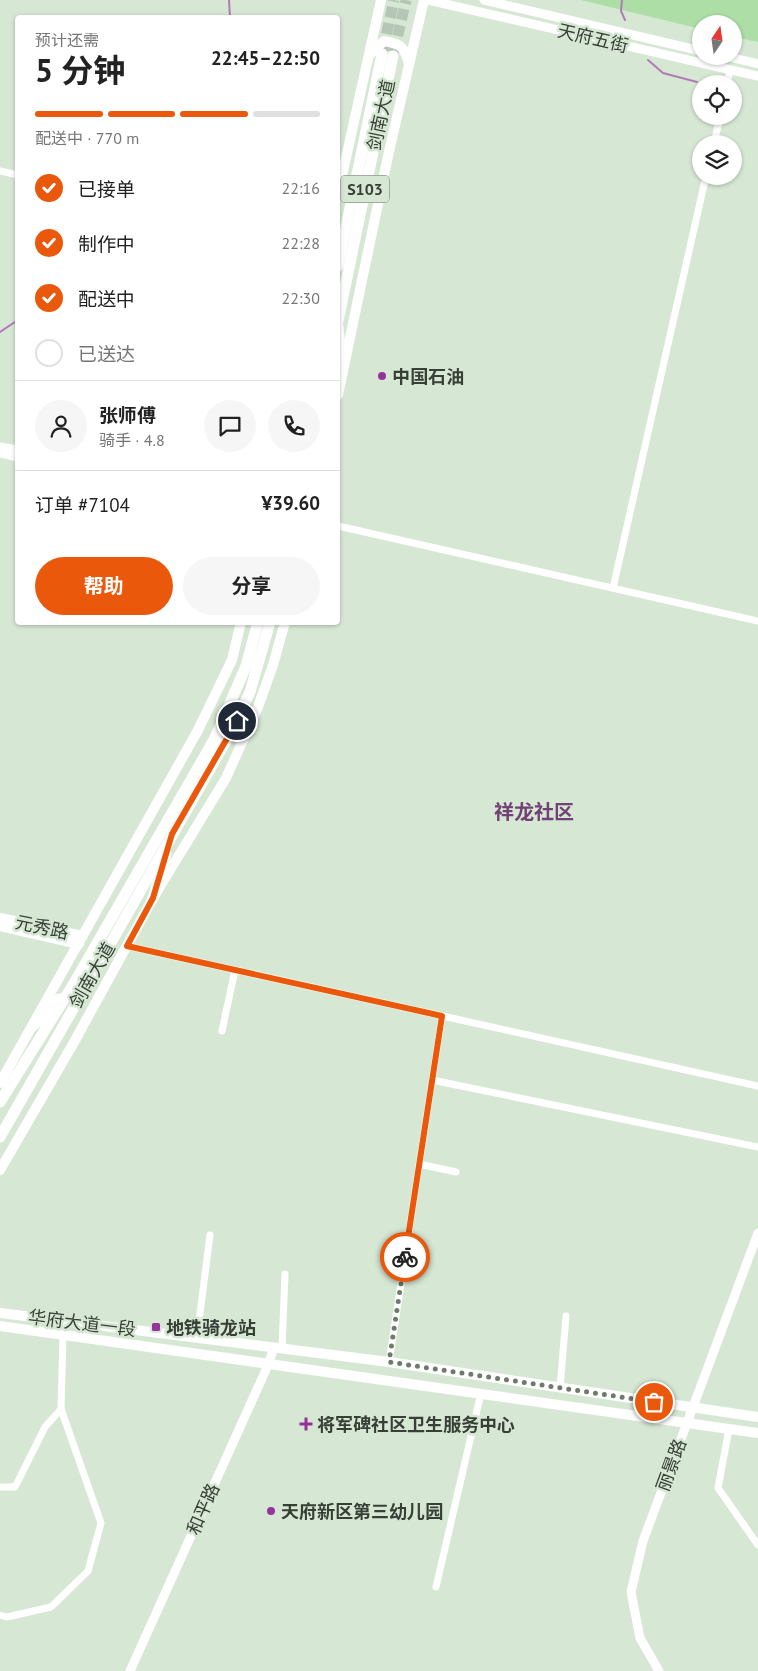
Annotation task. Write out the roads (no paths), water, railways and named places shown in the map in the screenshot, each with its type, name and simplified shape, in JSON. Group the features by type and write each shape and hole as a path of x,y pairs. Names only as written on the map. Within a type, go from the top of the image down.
{"highway":[{"name":"剑南大道","path":"340,257 387,55 340,310"},
{"path":"340,350 342,374"},
{"name":"剑南大道","path":"0,1102 73,986 215,738 246,666 257,625"},
{"name":"剑南大道","path":"0,1137 230,734 247,699 259,665 269,625"},
{"path":"153,898 172,834"},
{"path":"34,1025 73,986"}],"main road":[{"path":"340,185 381,0"},
{"path":"340,384 388,156 424,0"},
{"path":"368,56 384,41 397,43 405,52 410,65"},
{"path":"0,1083 198,730 232,660 240,625"},
{"path":"0,1170 153,898 226,778 245,738 267,683 283,625"},
{"name":"元秀路","path":"0,918 81,940"},
{"name":"元秀路","path":"0,926 81,940"},
{"name":"华府大道一段","path":"0,1312 389,1362 758,1417"},
{"path":"0,1326 758,1433"}],"street":[{"name":"天府五街","path":"428,0 758,76"},
{"name":"天府五街","path":"484,0 692,49"},
{"path":"742,60 758,64"},
{"path":"729,75 730,70"},
{"path":"0,171 15,174"},
{"path":"613,588 704,185"},
{"path":"0,446 15,449"},
{"path":"0,453 15,456"},
{"path":"340,526 758,621"},
{"path":"127,946 758,1086"},
{"path":"222,1031 235,970"},
{"path":"389,1362 442,1016"},
{"path":"432,1080 758,1147"},
{"path":"419,1164 456,1172"},
{"name":"丽景路","path":"659,1671 640,1638 631,1592 643,1541 758,1233"},
{"path":"197,1337 210,1235"},
{"path":"278,1347 285,1274"},
{"path":"560,1388 566,1316"},
{"path":"0,1615 7,1617 51,1607 88,1571 101,1523 61,1409 63,1334"},
{"name":"和平路","path":"130,1671 269,1363 278,1347"},
{"path":"436,1587 481,1393"},
{"path":"0,1487 15,1487 45,1427 61,1409"},
{"path":"729,1428 718,1488 758,1545"}],"waterway":[{"path":"229,0 230,15"},
{"path":"622,0 621,11 625,20"},
{"path":"648,60 663,73 692,81"},
{"path":"0,332 15,322"}],"tunnel":[{"path":"383,50 394,0"},
{"path":"394,52 406,0"}],"place":[{"name":"中国石油","path":"382,376"},
{"name":"地铁骑龙站","path":"156,1327"},
{"name":"将军碑社区卫生服务中心","path":"306,1424"},
{"name":"天府新区第三幼儿园","path":"271,1511"}],"district":[{"name":"祥龙社区","path":"534,812"}]}
